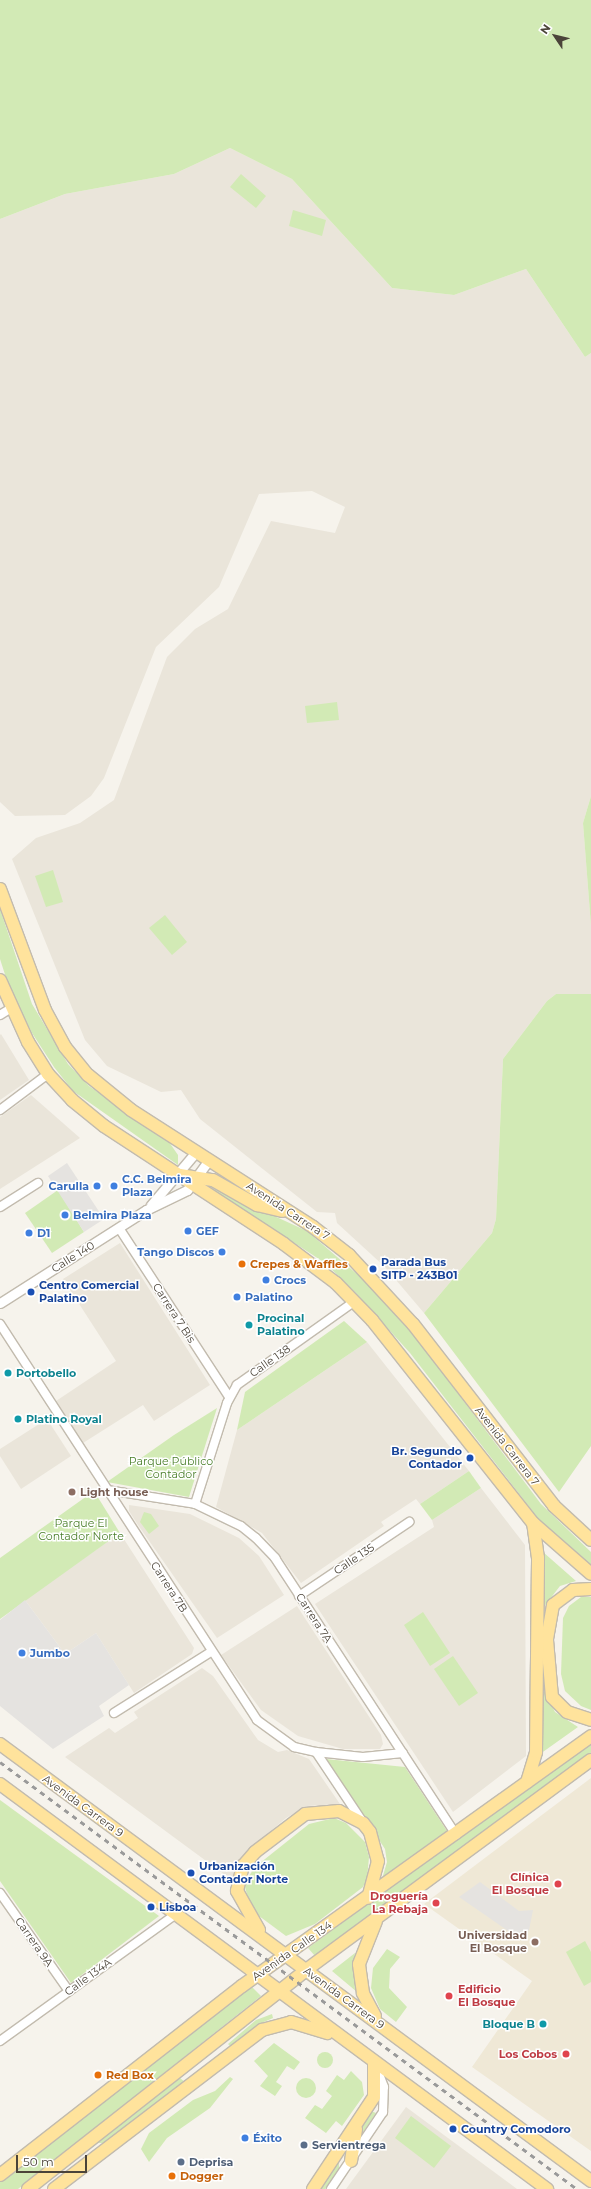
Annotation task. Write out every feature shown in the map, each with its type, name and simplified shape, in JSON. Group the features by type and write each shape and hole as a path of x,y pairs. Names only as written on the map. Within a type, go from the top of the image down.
{"main road":[{"name":"Avenida Carrera 7","path":"0,888 28,973 65,1047 102,1089 335,1242 380,1285 544,1493 591,1540"},
{"path":"0,980 3,996 48,1074 87,1114 179,1175 196,1181 304,1258 354,1302 534,1524 591,1574"},
{"path":"196,1181 218,1182 256,1205 290,1213"},
{"path":"527,1782 536,1752 538,1558 534,1524"},
{"path":"591,1589 573,1590 553,1605 547,1640 552,1697 567,1712 591,1720"},
{"name":"Avenida Calle 134","path":"0,2175 258,1975 456,1835 591,1736"},
{"name":"Avenida Carrera 9","path":"0,1744 306,1970 382,2024 591,2181"},
{"name":"Avenida Calle 134","path":"28,2189 306,1970 591,1760"},
{"path":"0,1784 258,1975 338,2037 547,2189"},
{"path":"269,1942 244,1909 237,1891 243,1866 255,1852 305,1814 339,1811 363,1823 378,1850 376,1874 368,1898"},
{"path":"380,1915 365,1942 359,1964 363,1993 382,2024"},
{"path":"54,2189 254,2035 277,2023 299,2023 338,2037"},
{"path":"192,2083 217,2040"},
{"path":"313,2189 374,2097 374,2063"},
{"path":"351,2161 356,2125"},
{"path":"48,2172 109,2147"}],"street":[{"path":"0,1015 11,1008"},
{"path":"0,1110 48,1074"},
{"name":"Calle 140","path":"146,1210 179,1175 196,1152"},
{"path":"196,1181 209,1160"},
{"name":"Calle 140","path":"0,1303 146,1210 196,1181"},
{"path":"0,1207 38,1183"},
{"name":"Carrera 7 Bis","path":"119,1228 229,1397"},
{"name":"Calle 138","path":"229,1397 244,1380 354,1302"},
{"name":"Carrera 7B","path":"0,1324 211,1652 257,1720 294,1747 316,1752"},
{"path":"195,1504 229,1397"},
{"name":"Carrera 7A","path":"107,1490 195,1504 230,1520 256,1538 299,1596 456,1835"},
{"name":"Calle 135","path":"299,1596 409,1522"},
{"path":"114,1713 211,1652"},
{"path":"316,1752 363,1757 403,1753"},
{"path":"316,1752 363,1823"},
{"name":"Carrera 9A","path":"0,1893 69,1991"},
{"name":"Calle 134A","path":"0,2041 176,1914"},
{"path":"331,2189 383,2112 384,2087 374,2063"}],"shaded area":[{"path":"230,148 292,179 392,288 454,295 526,269 585,357 591,353 591,796 583,823 591,926 591,994 556,994 547,1001 503,1059 496,1219 492,1233 424,1313 385,1267 337,1223 335,1213 317,1212 200,1119 181,1090 161,1092 107,1066 85,1040 12,859 36,838 80,823 114,800 167,657 195,629 228,609 271,521 335,533 345,507 312,491 259,494 219,587 156,647 104,778 91,796 65,815 15,816 0,802 0,219 65,194 174,174"},
{"path":"1,1034 29,1080 0,1100 0,1035"},
{"path":"31,1095 80,1138 0,1189 0,1117"},
{"path":"67,1163 104,1219 84,1232 48,1176"},
{"path":"120,1243 210,1385 154,1421 143,1405 83,1443 56,1401 116,1361 63,1279"},
{"path":"367,1342 469,1471 420,1504 416,1499 381,1522 384,1526 301,1583 262,1533 216,1507 237,1430"},
{"path":"47,1419 71,1456 21,1489 0,1456 0,1449"},
{"path":"481,1488 525,1545 526,1756 453,1812 315,1604 434,1527 432,1520"},
{"path":"129,1505 190,1514 239,1538 259,1556 284,1595 217,1638 138,1525 129,1511"},
{"path":"120,1533 194,1648 192,1654 134,1693 96,1633 65,1654 25,1600"},
{"path":"25,1600 65,1654 96,1633 129,1685 99,1706 104,1716 53,1749 0,1706 0,1620"},
{"path":"297,1606 381,1735 383,1744 380,1749 343,1749 298,1736 261,1710 221,1655"},
{"path":"202,1668 213,1676 258,1740 278,1752 287,1750 309,1759 340,1804 307,1806 286,1818 248,1850 232,1880 65,1757 109,1728 115,1733 138,1718 134,1712"},
{"name":"Universidad El Bosque","path":"591,1778 591,2151 472,2067 532,1981 424,1904"},
{"path":"480,1882 519,1911 533,1910 529,1930 521,1940 459,1897"},
{"path":"406,2107 517,2189 346,2189"}],"green space":[{"path":"0,0 591,0 591,353 585,357 526,269 454,295 392,288 292,179 230,148 174,174 65,194 0,219"},
{"path":"241,174 266,196 256,208 230,187"},
{"path":"293,210 326,220 322,236 289,226"},
{"path":"337,702 339,720 307,723 305,706"},
{"path":"591,796 591,926 583,823"},
{"path":"53,870 63,902 46,907 35,876"},
{"path":"0,909 32,1004 68,1064 89,1086 169,1142 178,1155 178,1165 73,1091 54,1067 32,1033 9,987 0,959"},
{"path":"165,915 187,942 172,955 149,928"},
{"path":"556,994 591,994 591,1446 559,1492 424,1313 492,1233 496,1219 503,1059 547,1001"},
{"path":"206,1185 307,1231 365,1281 417,1339 541,1504 591,1552 591,1569 544,1526 410,1353 355,1292 325,1263"},
{"path":"58,1190 84,1232 52,1253 25,1213"},
{"path":"344,1321 367,1342 237,1430 245,1392"},
{"name":"Parque Público Contador","path":"217,1408 189,1497 107,1482 174,1435"},
{"path":"469,1471 481,1488 432,1520 420,1504"},
{"name":"Parque El Contador Norte","path":"94,1491 120,1533 0,1619 0,1558"},
{"path":"144,1512 151,1514 159,1526 149,1534 140,1522"},
{"path":"543,1552 576,1581 560,1586 543,1608"},
{"path":"581,1597 591,1597 591,1710 581,1706 565,1691 561,1674 563,1618 569,1606"},
{"path":"423,1612 450,1653 430,1666 404,1625"},
{"path":"453,1656 478,1693 459,1706 434,1669"},
{"path":"544,1691 555,1712 578,1727 540,1754"},
{"path":"591,1740 591,1753 315,1956 308,1948"},
{"path":"326,1759 405,1767 447,1831 382,1879 387,1862 385,1849"},
{"path":"0,1800 159,1916 71,1983 0,1881"},
{"path":"334,1818 346,1823 365,1842 369,1857 367,1879 363,1887 315,1924 286,1936 251,1910 245,1887 249,1876 255,1867 309,1824"},
{"path":"585,1941 591,1952 591,1982 584,1986 566,1952"},
{"path":"387,1949 400,1957 390,1969 389,1988 407,2007 396,2022 380,2009 371,1988 373,1968"},
{"path":"355,1953 353,1969 357,1992 332,1971"},
{"path":"250,1985 261,1996 18,2189 0,2189 0,2180"},
{"path":"272,2014 273,2018 257,2025 231,2047 228,2044 256,2020"},
{"path":"274,2043 300,2062 294,2070 287,2066 276,2082 282,2086 275,2096 260,2086 268,2076 254,2061"},
{"path":"322,2052 328,2052 333,2057 331,2066 328,2068 322,2068 317,2063 317,2057"},
{"path":"351,2071 362,2082 364,2095 342,2126 336,2121 326,2133 305,2118 315,2105 322,2109 332,2096 326,2091 337,2075 344,2080"},
{"path":"230,2077 233,2079 210,2108 167,2138 149,2162 141,2149 149,2133 193,2100 215,2091"},
{"path":"180,2078 186,2083 108,2143 97,2143"},
{"path":"302,2078 310,2078 316,2084 316,2092 310,2098 302,2098 296,2092 296,2084"},
{"path":"371,2111 376,2113 360,2137 363,2122"},
{"path":"411,2116 451,2146 434,2168 395,2138"},
{"path":"339,2161 339,2170 325,2189 319,2189"}],"railway":[{"path":"0,1762 577,2189"}],"place":[{"name":"Carulla","path":"97,1186"},
{"name":"C.C. Belmira Plaza","path":"114,1186"},
{"name":"Belmira Plaza","path":"65,1215"},
{"name":"GEF","path":"188,1231"},
{"name":"D1","path":"29,1233"},
{"name":"Tango Discos","path":"222,1252"},
{"name":"Crepes & Waffles","path":"242,1264"},
{"name":"Parada Bus SITP - 243B01","path":"373,1269"},
{"name":"Crocs","path":"266,1280"},
{"name":"Centro Comercial Palatino","path":"31,1292"},
{"name":"Palatino","path":"237,1297"},
{"name":"Procinal Palatino","path":"249,1325"},
{"name":"Portobello","path":"8,1373"},
{"name":"Platino Royal","path":"18,1419"},
{"name":"Br. Segundo Contador","path":"470,1458"},
{"name":"Light house","path":"72,1492"},
{"name":"Jumbo","path":"22,1653"},
{"name":"Urbanización Contador Norte","path":"191,1873"},
{"name":"Clínica El Bosque","path":"558,1884"},
{"name":"Droguería La Rebaja","path":"436,1903"},
{"name":"Lisboa","path":"151,1907"},
{"name":"Universidad El Bosque","path":"535,1942"},
{"name":"Edificio El Bosque","path":"449,1996"},
{"name":"Bloque B","path":"543,2024"},
{"name":"Los Cobos","path":"566,2054"},
{"name":"Red Box","path":"98,2075"},
{"name":"Country Comodoro","path":"453,2129"},
{"name":"Éxito","path":"245,2138"},
{"name":"Servientrega","path":"304,2145"},
{"name":"Deprisa","path":"181,2162"},
{"name":"Dogger","path":"172,2176"}]}
